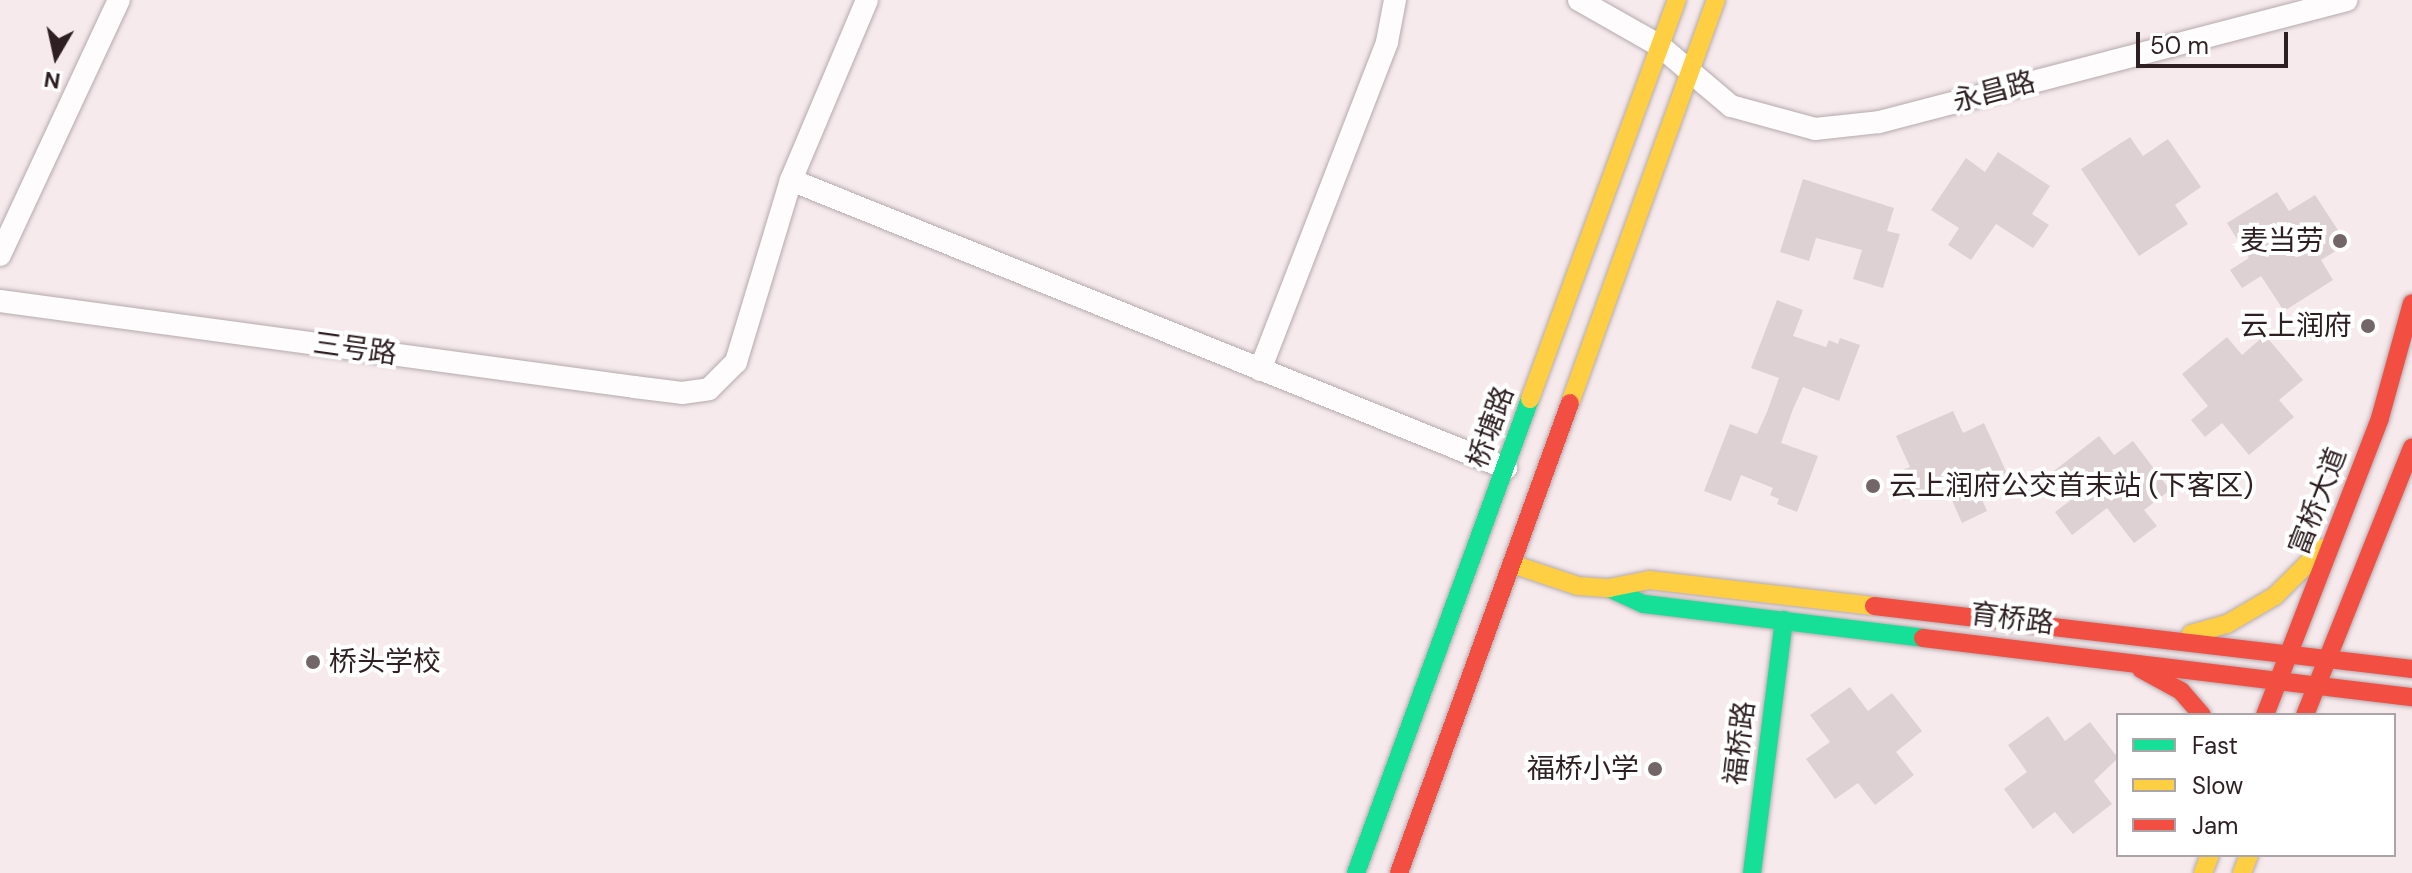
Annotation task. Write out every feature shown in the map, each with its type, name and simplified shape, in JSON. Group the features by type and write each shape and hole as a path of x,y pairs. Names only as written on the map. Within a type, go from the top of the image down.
{"street":[{"path":"0,255 119,0"},
{"path":"867,0 791,180 1506,468"},
{"path":"1260,370 1387,42 1395,0"},
{"name":"永昌路","path":"1579,0 1660,46 1731,106 1815,129 1847,128 2346,0"},
{"name":"桥塘路","path":"1356,873 1677,0"},
{"path":"1399,873 1716,0"},
{"name":"三号路","path":"0,301 682,393 709,389 736,362 791,180"},
{"name":"富桥大道","path":"2266,713 2380,418 2412,303"},
{"path":"2380,418 2412,431"},
{"path":"2306,713 2412,448"},
{"path":"2171,637 2227,624 2275,596 2337,529"},
{"name":"育桥路","path":"1512,564 1578,586 1609,588 1649,580 2171,637 2412,669"},
{"name":"育桥路","path":"1609,588 1644,604 2412,697"},
{"name":"福桥路","path":"1752,873 1784,620"},
{"path":"2116,660 2181,691 2200,713"},
{"path":"2376,712 2412,704"}],"building":[{"path":"2130,137 2143,156 2168,139 2201,187 2175,205 2188,224 2139,256 2081,169"},
{"path":"1998,152 2050,186 2032,214 2049,225 2033,248 1996,224 1971,260 1948,245 1959,228 1931,210 1966,158 1985,172"},
{"path":"1803,179 1894,208 1887,231 1900,234 1883,288 1853,279 1862,250 1816,238 1809,261 1780,252"},
{"path":"2277,192 2289,211 2315,195 2347,244 2321,260 2333,280 2284,311 2261,276 2242,288 2230,270 2249,258 2227,223"},
{"path":"1777,300 1803,310 1793,336 1826,347 1829,340 1838,344 1840,338 1860,345 1839,401 1803,387 1793,409 1781,443 1818,456 1797,512 1777,504 1779,499 1770,495 1773,488 1741,475 1731,501 1704,491 1730,424 1757,434 1767,412 1779,378 1751,368"},
{"path":"2265,335 2303,380 2279,400 2294,417 2249,455 2222,423 2205,437 2191,420 2208,406 2182,374 2227,337 2242,355"},
{"path":"1953,411 1963,433 1984,423 2010,480 1979,493 1987,511 1962,523 1944,482 1903,500 1892,474 1910,467 1896,436"},
{"path":"2099,436 2114,455 2133,441 2170,490 2144,510 2157,526 2134,543 2107,508 2072,535 2055,512 2071,500 2050,474"},
{"path":"1850,687 1868,711 1892,693 1922,731 1896,752 1914,775 1875,805 1858,783 1835,799 1806,759 1830,742 1810,715"},
{"path":"2048,716 2065,741 2090,722 2116,755 2116,760 2094,781 2112,804 2073,834 2055,812 2033,829 2004,789 2027,772 2008,745"}],"traffic: fast":[{"path":"1356,873 1530,399"},
{"path":"1609,588 1644,604 1923,638"},
{"path":"1752,873 1784,620"}],"traffic: slow":[{"path":"1530,399 1677,0"},
{"path":"1570,403 1716,0"},
{"path":"2191,634 2227,624 2275,596 2323,548"},
{"path":"1512,564 1578,586 1609,588 1649,580 1874,606"},
{"path":"2203,873 2209,857"},
{"path":"2242,873 2248,857"}],"traffic: jam":[{"path":"2266,713 2380,418 2412,303"},
{"path":"1399,873 1570,403"},
{"path":"2306,713 2412,448"},
{"path":"1874,606 2412,669"},
{"path":"1923,638 2412,697"},
{"path":"2141,669 2181,691 2200,713"}],"place":[{"name":"麦当劳","path":"2340,241"},
{"name":"云上润府","path":"2368,326"},
{"name":"云上润府公交首末站 (下客区)","path":"1873,486"},
{"name":"桥头学校","path":"313,662"},
{"name":"福桥小学","path":"1655,769"}]}
